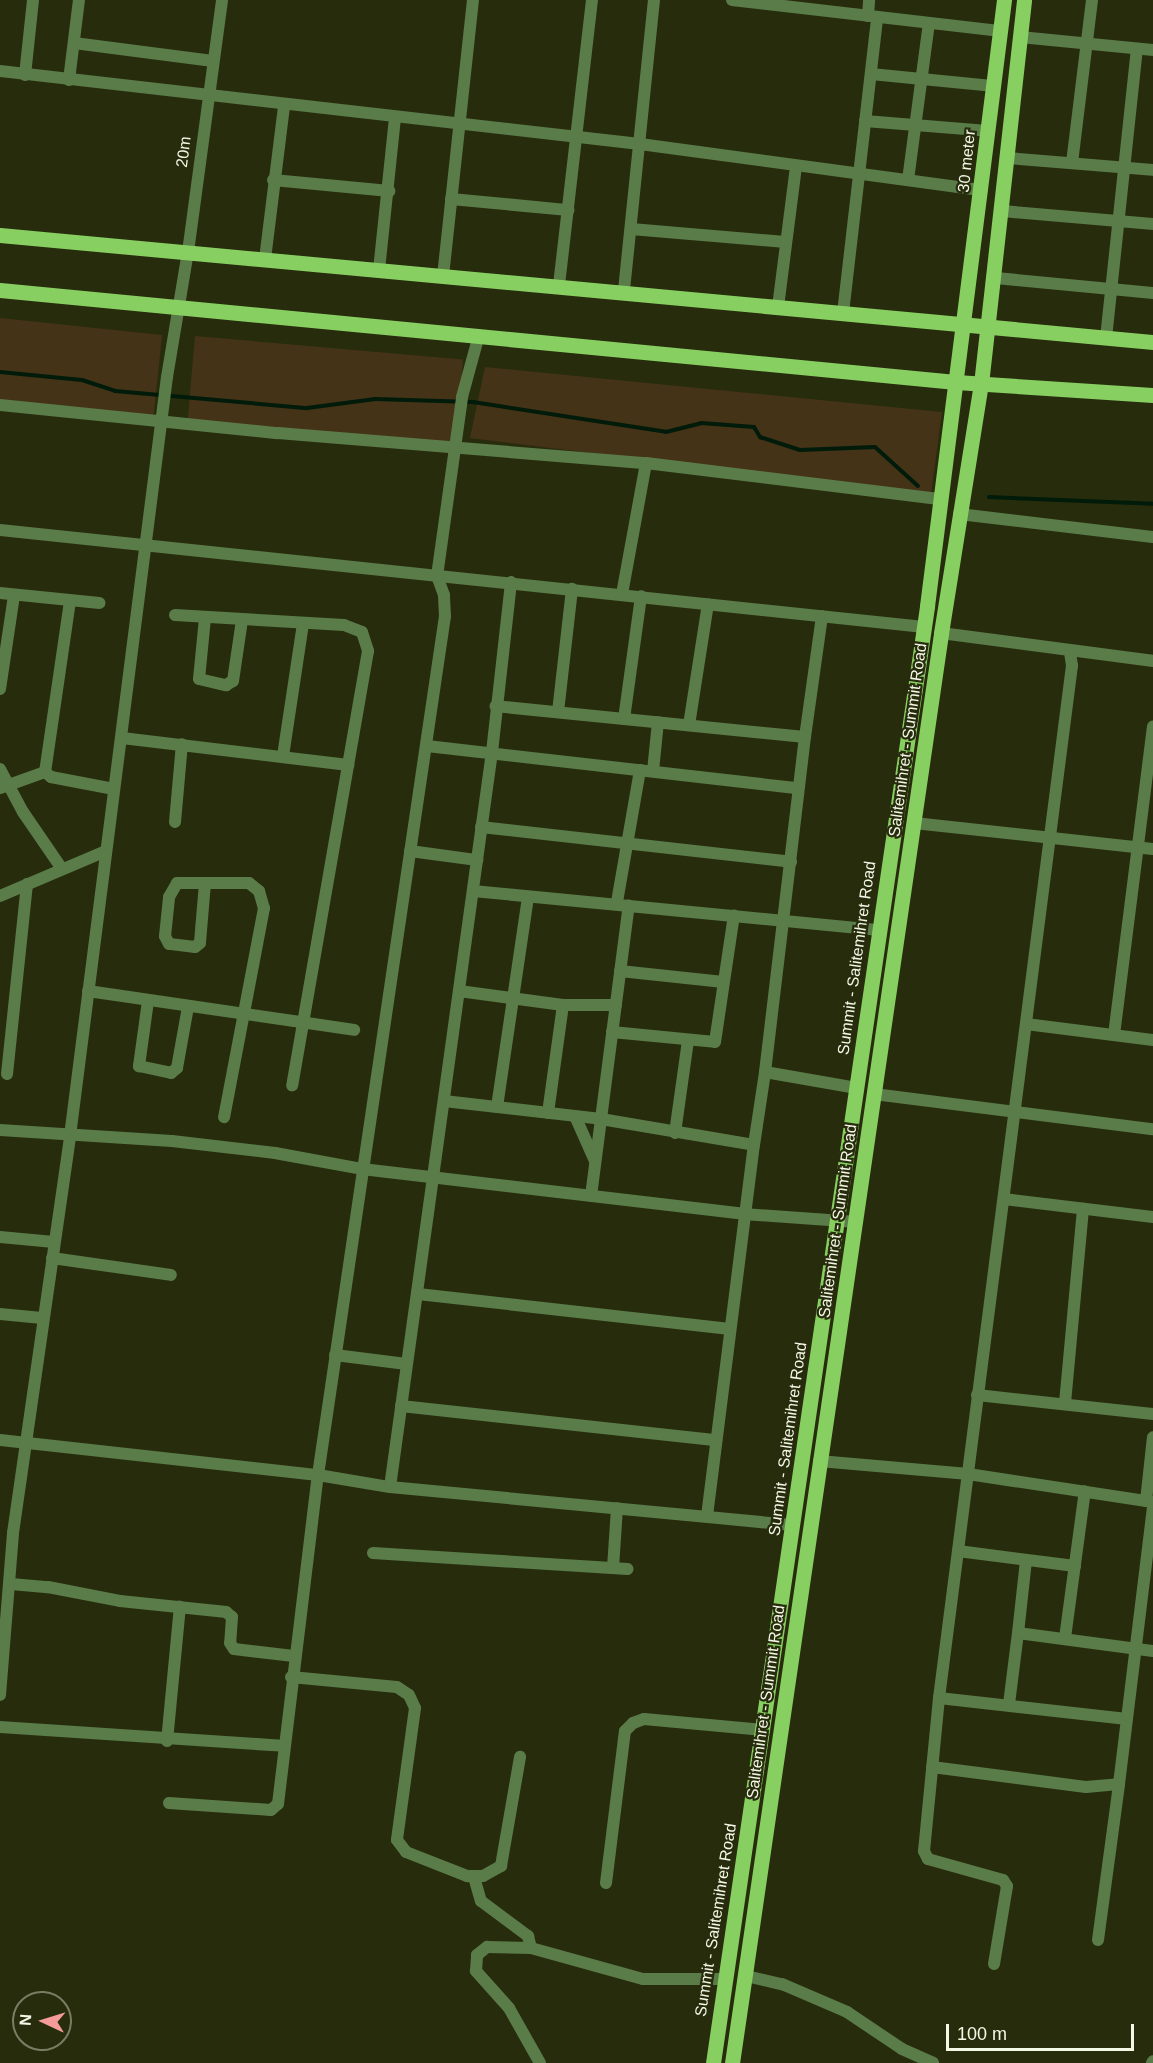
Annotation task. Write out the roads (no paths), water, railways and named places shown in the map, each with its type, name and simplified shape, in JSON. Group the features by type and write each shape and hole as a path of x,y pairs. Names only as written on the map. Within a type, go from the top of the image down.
{"main road":[{"name":"30 meter","path":"927,606 939,499 982,190 1004,0"},
{"path":"981,384 996,278 1024,0"},
{"path":"0,235 443,276 624,290 778,307 1153,342"},
{"path":"0,291 956,382 1153,395"},
{"name":"Salitemihret - Summit Road","path":"732,2063 747,1972 819,1461 857,1222 941,633 981,384"},
{"name":"Summit - Salitemihret Road","path":"713,2063 839,1221 927,606"},
{"path":"727,1973 747,1972"}],"street":[{"path":"25,75 33,0"},
{"path":"69,80 79,0"},
{"name":"20m","path":"0,1695 11,1584 6,1532 26,1440 70,1136 167,377 188,252 222,0"},
{"path":"443,276 473,0"},
{"path":"559,285 592,0"},
{"path":"624,290 654,0"},
{"path":"732,0 1001,31"},
{"path":"843,313 870,74 872,16 870,0"},
{"path":"1072,163 1092,0"},
{"path":"908,180 929,23"},
{"path":"1020,37 1153,50"},
{"path":"74,43 213,61"},
{"path":"1106,338 1137,49"},
{"path":"0,71 395,119 640,144 982,190"},
{"path":"870,74 994,86"},
{"path":"265,259 273,180 285,106"},
{"path":"379,270 395,119"},
{"path":"865,121 988,131"},
{"path":"1008,158 1153,170"},
{"path":"778,307 796,166"},
{"path":"273,180 389,191"},
{"path":"452,199 568,210"},
{"path":"1002,211 1153,224"},
{"path":"631,229 785,242"},
{"path":"996,278 1153,293"},
{"path":"169,1803 276,1808 291,1677 335,1355 445,616 444,596 437,576 459,413 479,335"},
{"path":"0,405 646,463 939,499"},
{"path":"622,594 646,463"},
{"path":"959,514 1153,537"},
{"path":"0,531 511,582 924,627"},
{"path":"390,1487 492,752 511,582"},
{"path":"558,712 572,589"},
{"path":"0,593 100,603"},
{"path":"0,689 14,595"},
{"path":"624,719 641,596"},
{"path":"45,772 70,601"},
{"path":"689,725 708,604"},
{"path":"175,615 344,625 362,632 368,651 306,1021 292,1084"},
{"path":"707,1516 744,1214 765,1072 798,788 822,616"},
{"path":"205,618 199,680 226,686 233,681 242,620"},
{"path":"283,756 303,623"},
{"path":"941,633 1153,661"},
{"path":"994,1964 1007,1886 1004,1880 928,1858 924,1851 939,1698 1048,838 1072,666 1070,651"},
{"path":"496,706 805,737"},
{"path":"653,771 658,722"},
{"path":"1114,1035 1153,726"},
{"path":"122,738 348,765"},
{"path":"174,822 182,744"},
{"path":"427,746 798,788"},
{"path":"0,770 4,786 62,869"},
{"path":"591,1196 620,971 627,843 640,770"},
{"path":"4,786 45,772"},
{"path":"45,772 51,777 114,789"},
{"path":"914,823 1153,849"},
{"path":"481,827 791,862"},
{"path":"0,896 106,851"},
{"path":"410,851 477,860"},
{"path":"205,883 200,943 195,947 169,944 165,936 171,889 177,883 205,883 249,883 260,891 264,908 224,1117"},
{"path":"7,1074 27,884"},
{"path":"473,891 782,918 879,930"},
{"path":"497,1107 528,897"},
{"path":"612,1032 711,1043 718,1039 723,982 734,915"},
{"path":"620,971 723,982"},
{"path":"88,991 188,1007 245,1012 354,1030"},
{"path":"459,991 563,1005 615,1005"},
{"path":"148,1001 139,1066 162,1072 171,1073 177,1068 188,1007"},
{"path":"548,1113 563,1005"},
{"path":"1026,1024 1153,1040"},
{"path":"675,1133 688,1040"},
{"path":"765,1072 857,1088"},
{"path":"874,1094 1153,1129"},
{"path":"444,1101 601,1119 754,1145"},
{"path":"575,1116 596,1162"},
{"path":"0,1130 192,1143 362,1169 744,1214 857,1222"},
{"path":"1004,1199 1153,1217"},
{"path":"1065,1403 1083,1209"},
{"path":"0,1238 54,1242"},
{"path":"52,1258 171,1275"},
{"path":"418,1294 730,1329"},
{"path":"0,1314 42,1318"},
{"path":"335,1355 406,1364"},
{"path":"978,1395 1153,1414"},
{"path":"401,1406 716,1440"},
{"path":"1098,1940 1136,1648 1151,1503 1153,1437"},
{"path":"0,1440 26,1440 318,1475 390,1487 794,1526"},
{"path":"819,1461 968,1474 1151,1503"},
{"path":"1065,1638 1085,1491"},
{"path":"613,1568 617,1508"},
{"path":"958,1551 1075,1566"},
{"path":"374,1553 627,1569"},
{"path":"1010,1704 1026,1561"},
{"path":"11,1584 230,1613 230,1643 234,1649 294,1656"},
{"path":"167,1741 180,1607"},
{"path":"1018,1633 1153,1651"},
{"path":"291,1677 397,1687 409,1695 415,1708 398,1827 400,1847 474,1877 501,1866 520,1757"},
{"path":"939,1698 1010,1704 1127,1719"},
{"path":"606,1883 625,1731 633,1723 644,1719 763,1730"},
{"path":"0,1727 167,1741 284,1746"},
{"path":"932,1767 1086,1787 1119,1784"},
{"path":"474,1877 481,1901 528,1936 531,1948"},
{"path":"540,2063 509,2008 476,1971 477,1955 487,1947 531,1948 643,1979 727,1973"},
{"path":"747,1972 782,1984 847,2012 902,2049 933,2063"}],"waterway":[{"path":"0,372 82,380 115,391 307,408 375,399 473,402 666,432 701,423 754,427 760,437 800,450 875,447 918,486"},
{"path":"989,497 1153,504"}]}
